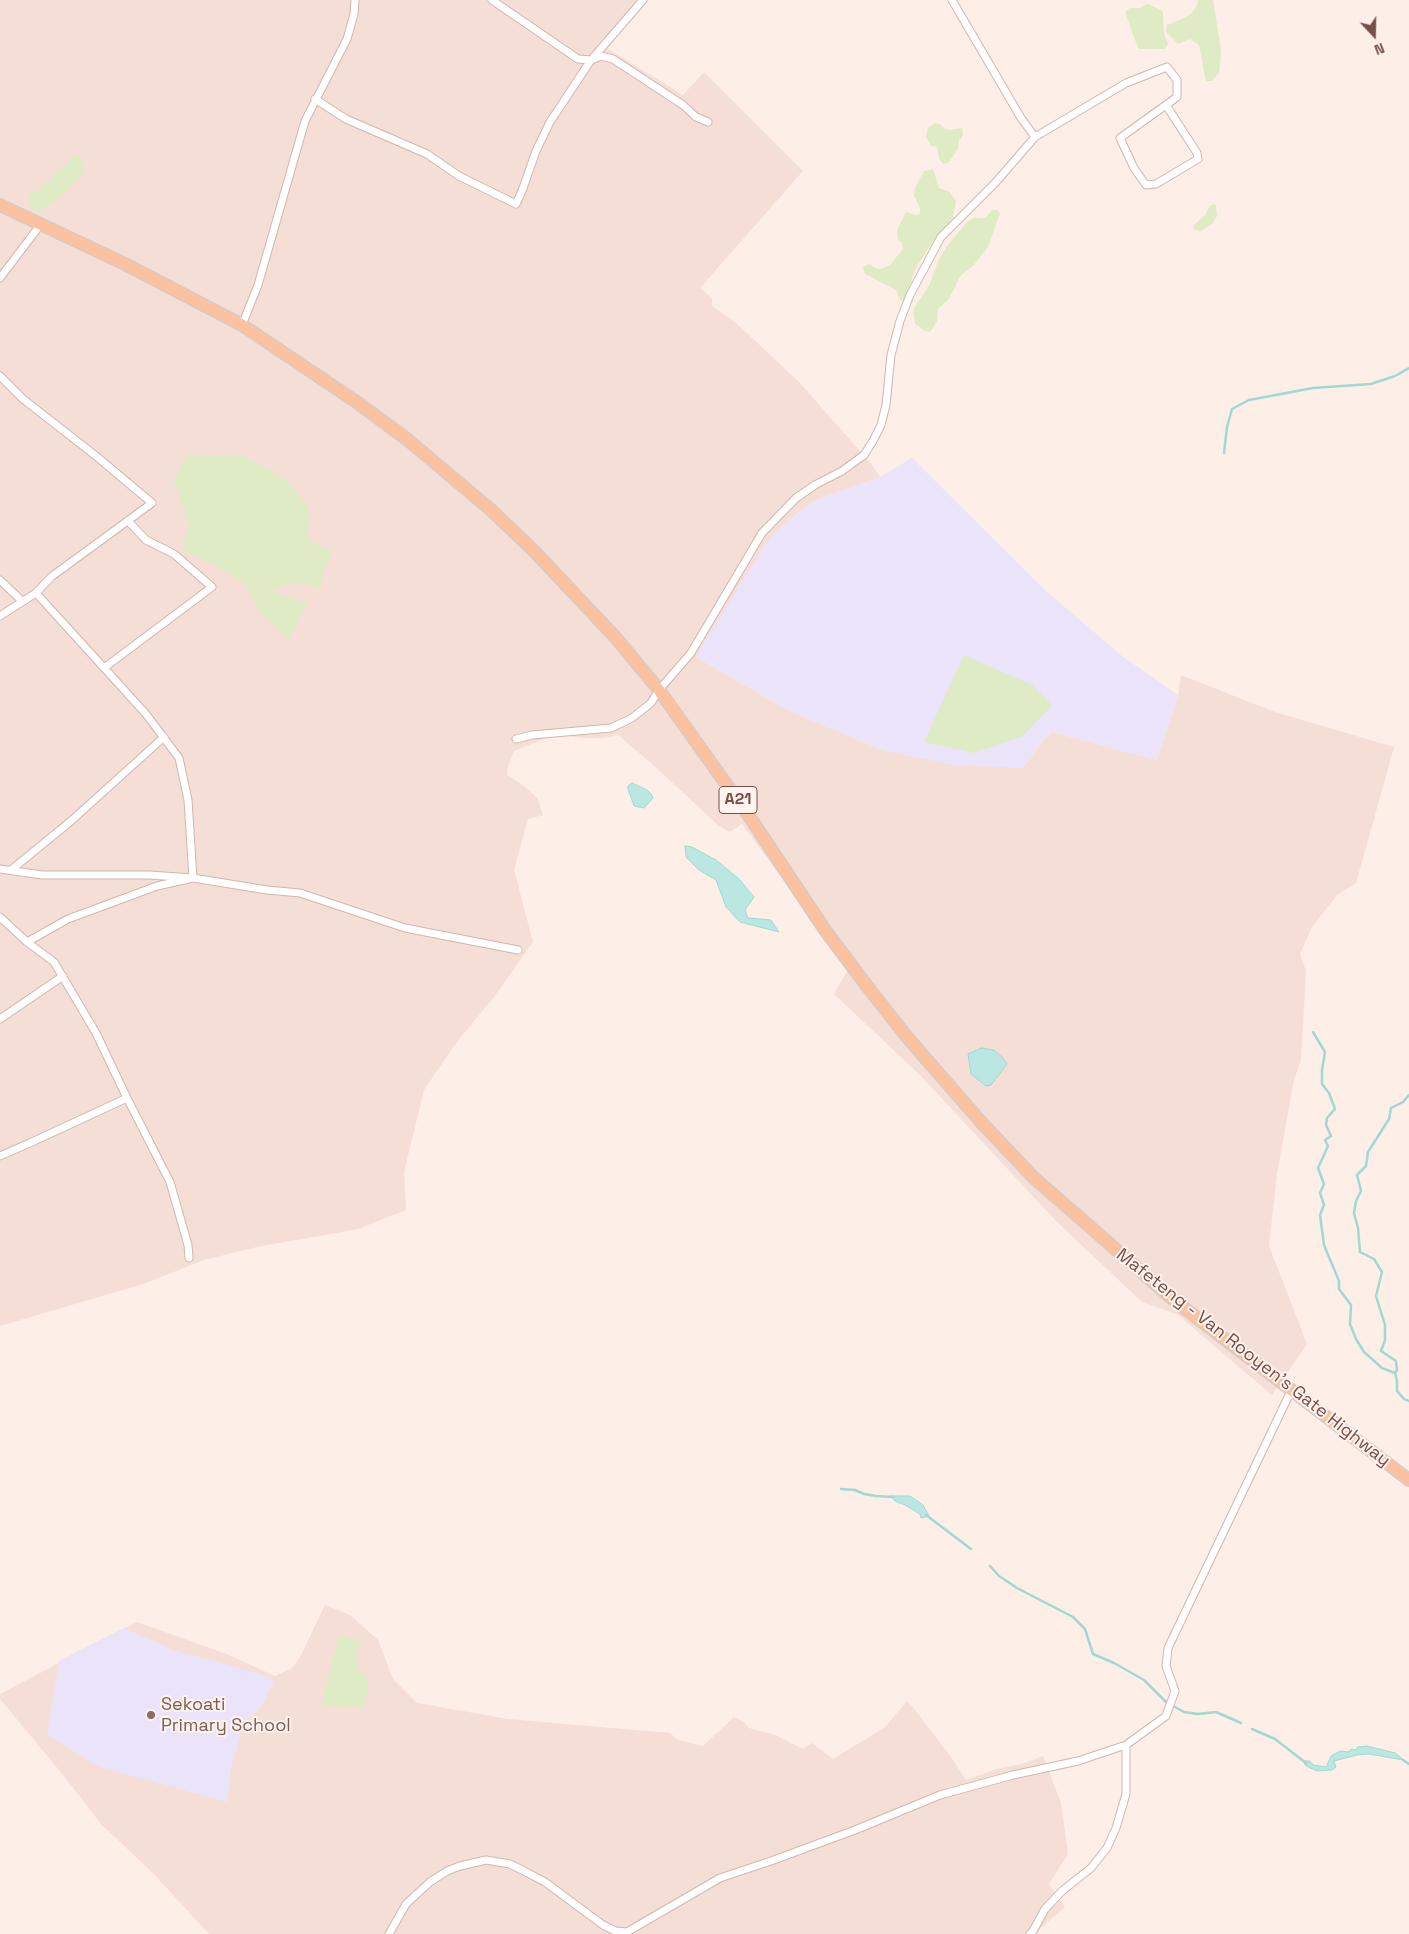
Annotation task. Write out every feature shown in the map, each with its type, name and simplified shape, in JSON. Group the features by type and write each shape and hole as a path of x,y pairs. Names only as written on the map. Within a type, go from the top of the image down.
{"main road":[{"name":"Mafeteng - Van Rooyen's Gate Highway","path":"0,205 124,264 242,325 358,403 451,475 534,551 616,638 659,690 749,816 851,966 907,1037 981,1122 1033,1177 1174,1301 1409,1480"}],"street":[{"path":"242,325 258,285 305,121 314,99 347,39 354,14 355,0"},
{"path":"492,0 578,59 590,60 601,56 612,59 683,105 696,116 708,122"},
{"path":"314,99 346,119 427,154 452,172 516,204 536,150 550,122 590,60 643,0"},
{"path":"952,0 1022,118 1035,136"},
{"path":"516,739 532,735 611,728 632,718 651,703 659,690 691,653 762,533 796,498 815,485 842,471 864,455 873,441 886,405 891,355 900,321 910,295 941,237 996,182 1035,136 1126,83 1167,67 1177,80 1177,97 1120,138 1134,168 1146,185 1156,184 1198,159 1197,154 1166,105"},
{"path":"0,278 40,224"},
{"path":"0,376 23,399 152,503 51,577 36,593 0,616"},
{"path":"104,668 212,587 174,554 146,540 128,521"},
{"path":"0,580 22,601"},
{"path":"36,593 164,737 179,758 188,800 194,878"},
{"path":"11,870 71,821 164,737"},
{"path":"0,868 42,875 150,875 194,878 267,890 300,893 405,928 518,950"},
{"path":"27,942 68,919 157,886 194,878"},
{"path":"0,917 27,942 54,962 96,1033 170,1182 188,1245 189,1258"},
{"path":"0,1019 63,976"},
{"path":"0,1156 127,1098"},
{"path":"389,1934 406,1904 430,1882 447,1871 486,1860 510,1864 524,1871 545,1882 603,1925 615,1931 627,1932 720,1878 855,1830 940,1795 1013,1774 1078,1761 1126,1744 1166,1716 1175,1691 1166,1666 1168,1648 1291,1392"},
{"path":"1030,1934 1033,1932 1045,1909 1062,1891 1091,1868 1107,1848 1116,1828 1126,1794 1126,1744"}],"shaded area":[{"path":"0,0 649,0 605,47 683,95 704,72 803,171 700,288 712,298 712,306 735,322 800,383 872,465 880,477 811,502 777,531 764,546 697,657 789,711 885,751 992,765 1023,768 1042,742 1052,732 1157,760 1178,695 1181,675 1275,712 1394,747 1356,883 1337,895 1312,927 1300,954 1306,971 1301,1060 1294,1080 1277,1173 1269,1246 1307,1344 1272,1395 1177,1314 1142,1302 1056,1221 920,1075 834,994 847,971 831,945 742,824 730,832 719,826 618,735 604,738 585,738 554,735 514,751 508,766 507,775 524,786 537,798 543,815 528,819 514,870 533,942 494,997 456,1043 424,1090 404,1172 406,1210 358,1229 257,1247 204,1260 143,1284 0,1326"},
{"path":"912,458 1046,591 1122,656 1178,695 1157,760 1052,732 1042,742 1023,768 953,765 885,751 789,711 696,656 764,546 777,531 811,502 880,477"},
{"path":"325,1605 350,1615 378,1640 393,1679 417,1703 508,1719 670,1733 678,1740 703,1746 734,1717 744,1722 749,1728 775,1735 803,1749 812,1743 833,1759 884,1728 907,1701 951,1757 966,1780 1043,1756 1061,1803 1068,1854 1049,1884 1065,1907 1034,1934 209,1934 153,1873 101,1824 0,1699 0,1694 137,1622 229,1655 275,1676 292,1668 300,1657"},
{"name":"Sekoati Primary School","path":"124,1628 173,1650 258,1673 274,1681 261,1707 244,1723 232,1764 227,1802 99,1767 47,1735 59,1661"}],"green space":[{"path":"1198,0 1213,0 1221,50 1219,73 1212,81 1206,81 1199,45 1190,39 1178,44 1166,32 1167,25 1192,13"},
{"path":"1147,4 1163,12 1164,33 1168,44 1165,49 1139,49 1135,40 1125,12 1130,8 1140,8"},
{"path":"935,123 950,130 962,128 963,135 959,141 958,149 949,162 943,164 939,159 937,147 931,146 926,137 928,128"},
{"path":"77,154 84,160 80,166 87,167 76,182 52,204 34,212 28,202 31,192 40,191 42,186 51,180 52,175"},
{"path":"933,169 939,188 950,192 956,201 953,218 935,239 917,266 912,277 908,302 900,300 896,290 865,274 863,267 869,264 881,269 890,265 903,249 902,243 898,240 897,230 906,212 915,215 920,214 920,208 914,196 915,188 924,171"},
{"path":"1214,204 1217,216 1212,224 1201,231 1193,229 1194,225 1205,215 1210,206"},
{"path":"992,210 997,210 1000,213 988,247 973,266 961,275 949,299 938,309 937,321 930,332 925,331 915,324 913,310 930,284 938,261 947,246 967,222 974,218 985,218"},
{"path":"188,456 242,456 260,464 287,481 301,497 310,513 307,539 332,552 323,573 321,589 297,582 268,591 307,603 289,640 260,612 244,583 211,563 182,551 189,522 173,479"},
{"path":"964,655 1032,685 1052,705 1023,736 974,753 924,742"},
{"path":"339,1635 359,1640 357,1669 369,1682 364,1707 321,1706"}],"water":[{"path":"632,783 647,790 652,795 653,798 644,808 634,806 628,789 628,786"},
{"path":"685,846 692,847 716,860 739,879 754,897 745,910 748,918 771,920 779,932 740,922 726,907 716,880 699,870 686,857"},
{"path":"981,1048 994,1050 1007,1064 991,1085 986,1086 971,1074 968,1054"},
{"path":"891,1496 910,1496 923,1505 929,1516 921,1518 920,1514 895,1501"},
{"path":"1367,1746 1395,1753 1404,1760 1369,1754 1357,1755 1334,1761 1336,1767 1332,1770 1317,1771 1306,1766 1303,1761 1310,1761 1313,1765 1326,1767 1331,1756 1340,1751 1349,1752 1351,1749 1355,1750 1358,1747"}],"waterway":[{"path":"1224,453 1227,427 1232,409 1249,400 1313,388 1371,384 1395,376 1409,368"},
{"path":"1313,1032 1325,1052 1322,1084 1329,1093 1335,1109 1327,1118 1326,1125 1331,1136 1325,1140 1328,1146 1318,1168 1324,1184 1320,1193 1324,1205 1320,1215 1324,1245 1339,1281 1339,1289 1351,1305 1350,1324 1356,1339 1364,1352 1382,1368 1395,1373 1397,1391 1404,1399 1409,1401"},
{"path":"1395,1373 1397,1370 1396,1361 1381,1351 1385,1340 1385,1325 1376,1296 1382,1272 1374,1259 1360,1252 1358,1228 1354,1213 1356,1201 1361,1191 1357,1175 1366,1166 1368,1152 1389,1119 1391,1108 1403,1102 1409,1095"},
{"path":"841,1489 855,1490 876,1496 893,1497"},
{"path":"926,1515 971,1549"},
{"path":"990,1566 999,1576 1017,1588 1073,1617 1085,1629 1093,1654 1114,1663 1144,1680 1166,1702 1184,1712 1198,1714 1216,1712 1241,1723"},
{"path":"1252,1729 1275,1739 1306,1763"},
{"path":"1403,1760 1409,1764"}],"place":[{"name":"Sekoati Primary School","path":"151,1715"}]}
